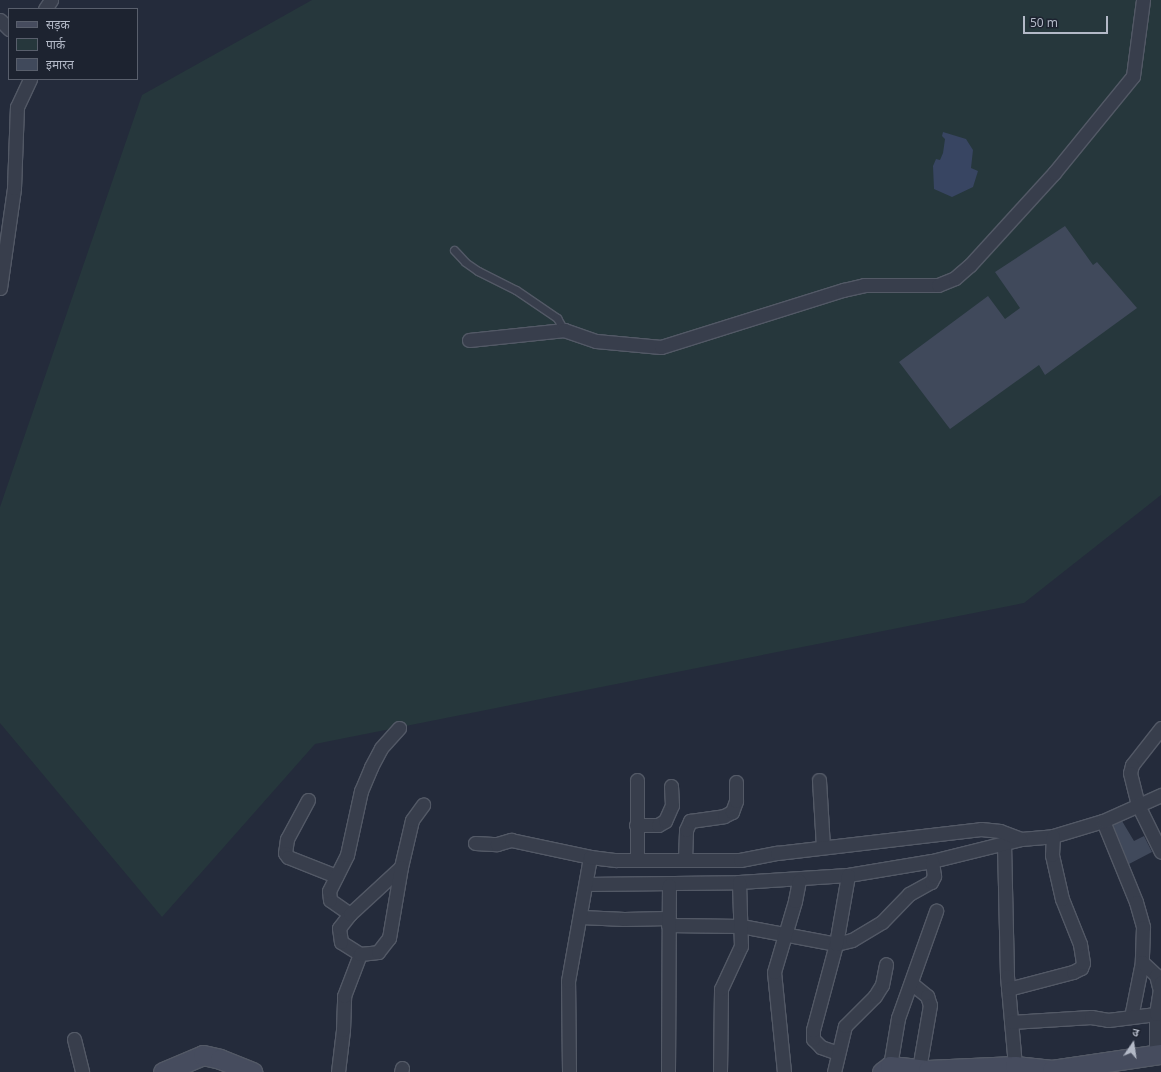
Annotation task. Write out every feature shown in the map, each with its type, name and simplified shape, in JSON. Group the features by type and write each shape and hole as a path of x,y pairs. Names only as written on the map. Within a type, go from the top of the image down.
{"street":[{"path":"469,340 564,330 596,341 661,347 843,290 864,285 938,285 955,278 970,265 1054,173 1132,76 1143,0"},
{"path":"0,20 8,28"},
{"path":"0,288 14,188 17,107 30,80"},
{"path":"350,914 330,900 329,891 347,855 361,791 371,767 381,748 399,728"},
{"path":"1161,728 1132,765 1130,773 1138,805 1161,852"},
{"path":"637,780 637,860"},
{"path":"819,780 823,847"},
{"path":"685,860 686,830 690,821 724,816 732,812 736,801 736,782"},
{"path":"636,825 658,825 665,821 672,805 671,786"},
{"path":"586,884 669,885 799,880 848,875 932,861 1021,839 1053,836 1103,821 1161,795"},
{"path":"308,800 287,839 285,853 288,857 336,876"},
{"path":"401,867 350,914 339,928 338,936 340,942 360,954 378,952 389,938 401,867 412,820 422,805"},
{"path":"1103,821 1136,902 1143,927 1142,962 1131,1017"},
{"path":"475,843 498,844 511,840 590,857 637,860 740,860 823,847 981,829 1000,831 1021,839"},
{"path":"1008,989 1074,972 1081,968 1083,963 1080,944 1062,900 1052,856 1053,836"},
{"path":"1004,843 1003,878 1008,989 1015,1066"},
{"path":"569,1072 568,981 581,917 590,857"},
{"path":"581,917 741,926 836,944 852,940 872,929 882,922 909,894 926,886 934,876 932,861"},
{"path":"838,1053 821,1046 813,1039 812,1030 836,944 848,875"},
{"path":"784,1072 774,972 784,933 795,901 799,880"},
{"path":"720,1072 720,996 741,946 739,882"},
{"path":"668,1072 669,885"},
{"path":"936,911 898,1018 886,1069 1015,1066 1052,1071 1158,1054 1156,1014 1160,985 1156,975 1142,962"},
{"path":"338,1072 343,1030 344,996 360,954"},
{"path":"834,1072 845,1026 875,996 882,985 886,964"},
{"path":"911,983 927,996 930,1005 919,1069"},
{"path":"1011,1022 1091,1017 1108,1020 1156,1014"},
{"path":"74,1039 82,1072"},
{"path":"163,1072 187,1067 203,1055 220,1059 252,1072"}],"lane":[{"path":"454,250 465,262 478,271 516,290 557,318 564,330"}],"green space":[{"path":"312,0 1161,0 1161,495 1024,603 315,744 162,917 0,723 0,507 142,95"}],"water":[{"path":"943,132 966,139 973,150 971,168 978,171 973,187 952,197 934,189 933,166 936,159 940,160 943,153 945,139 942,136"}],"building":[{"path":"1065,226 1093,265 1097,262 1137,308 1045,375 1039,365 950,429 899,362 988,296 1005,319 1020,308 995,272"},
{"path":"1122,821 1134,841 1144,836 1152,852 1129,864 1113,825"}]}
